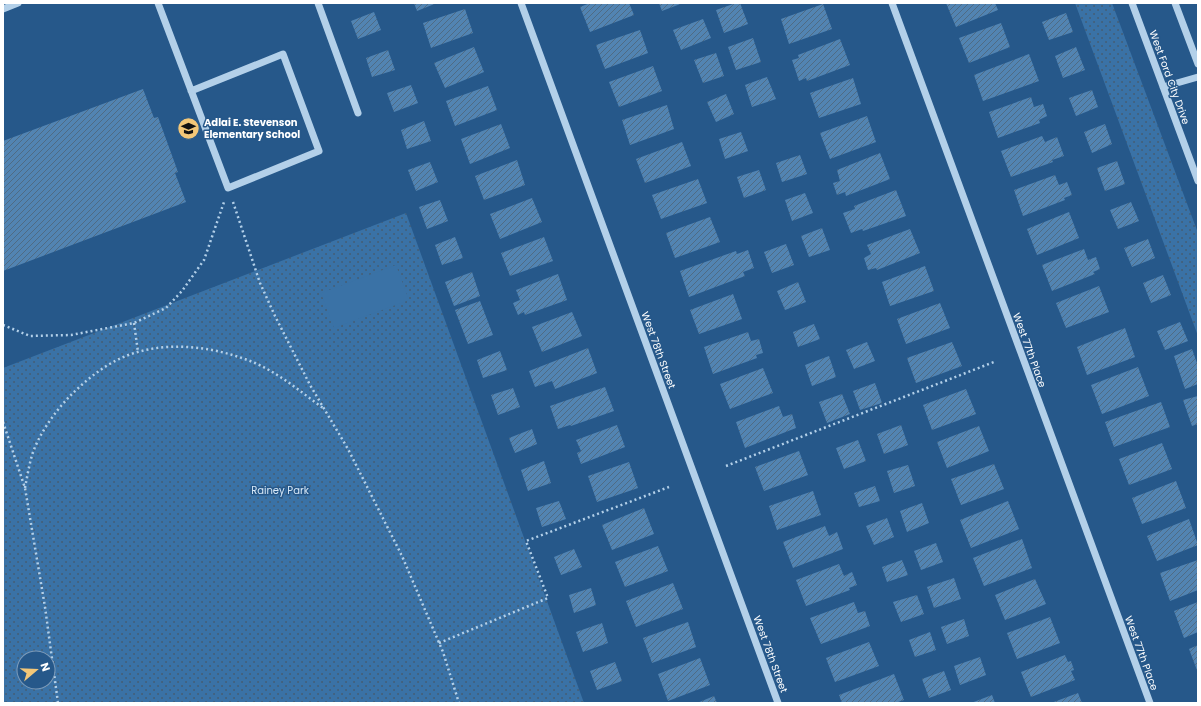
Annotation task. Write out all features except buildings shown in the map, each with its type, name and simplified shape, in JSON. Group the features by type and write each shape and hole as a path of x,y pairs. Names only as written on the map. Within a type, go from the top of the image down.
{"street":[{"path":"3,8 18,3"},
{"path":"158,3 228,188 319,151 283,54 191,90"},
{"path":"318,3 358,113"},
{"name":"West 78th Street","path":"521,3 778,703"},
{"name":"West 77th Place","path":"892,3 1150,703"},
{"name":"West Ford City Drive","path":"1132,3 1198,181"},
{"path":"1175,3 1198,64"},
{"path":"1163,87 1198,76"}],"path":[{"path":"3,325 30,336 71,335 134,323 166,308 182,291 204,260 220,218 228,188"},
{"path":"228,188 260,283 291,350 348,449 405,563 439,643 459,703"},
{"path":"134,323 138,352"},
{"path":"25,488 32,454 43,432 59,408 93,375 117,360 138,352 166,346 224,352 254,363 280,376 324,409"},
{"path":"726,466 994,362"},
{"path":"3,422 25,488 45,607 58,703"},
{"path":"439,643 548,598 526,542 669,487"}],"green space":[{"path":"1075,3 1112,3 1198,233 1198,336"},
{"name":"Rainey Park","path":"406,213 584,703 3,703 3,368"},
{"path":"396,265 409,300 334,328 321,293"}],"place":[{"name":"Adlai E. Stevenson Elementary School","path":"189,128"}]}
